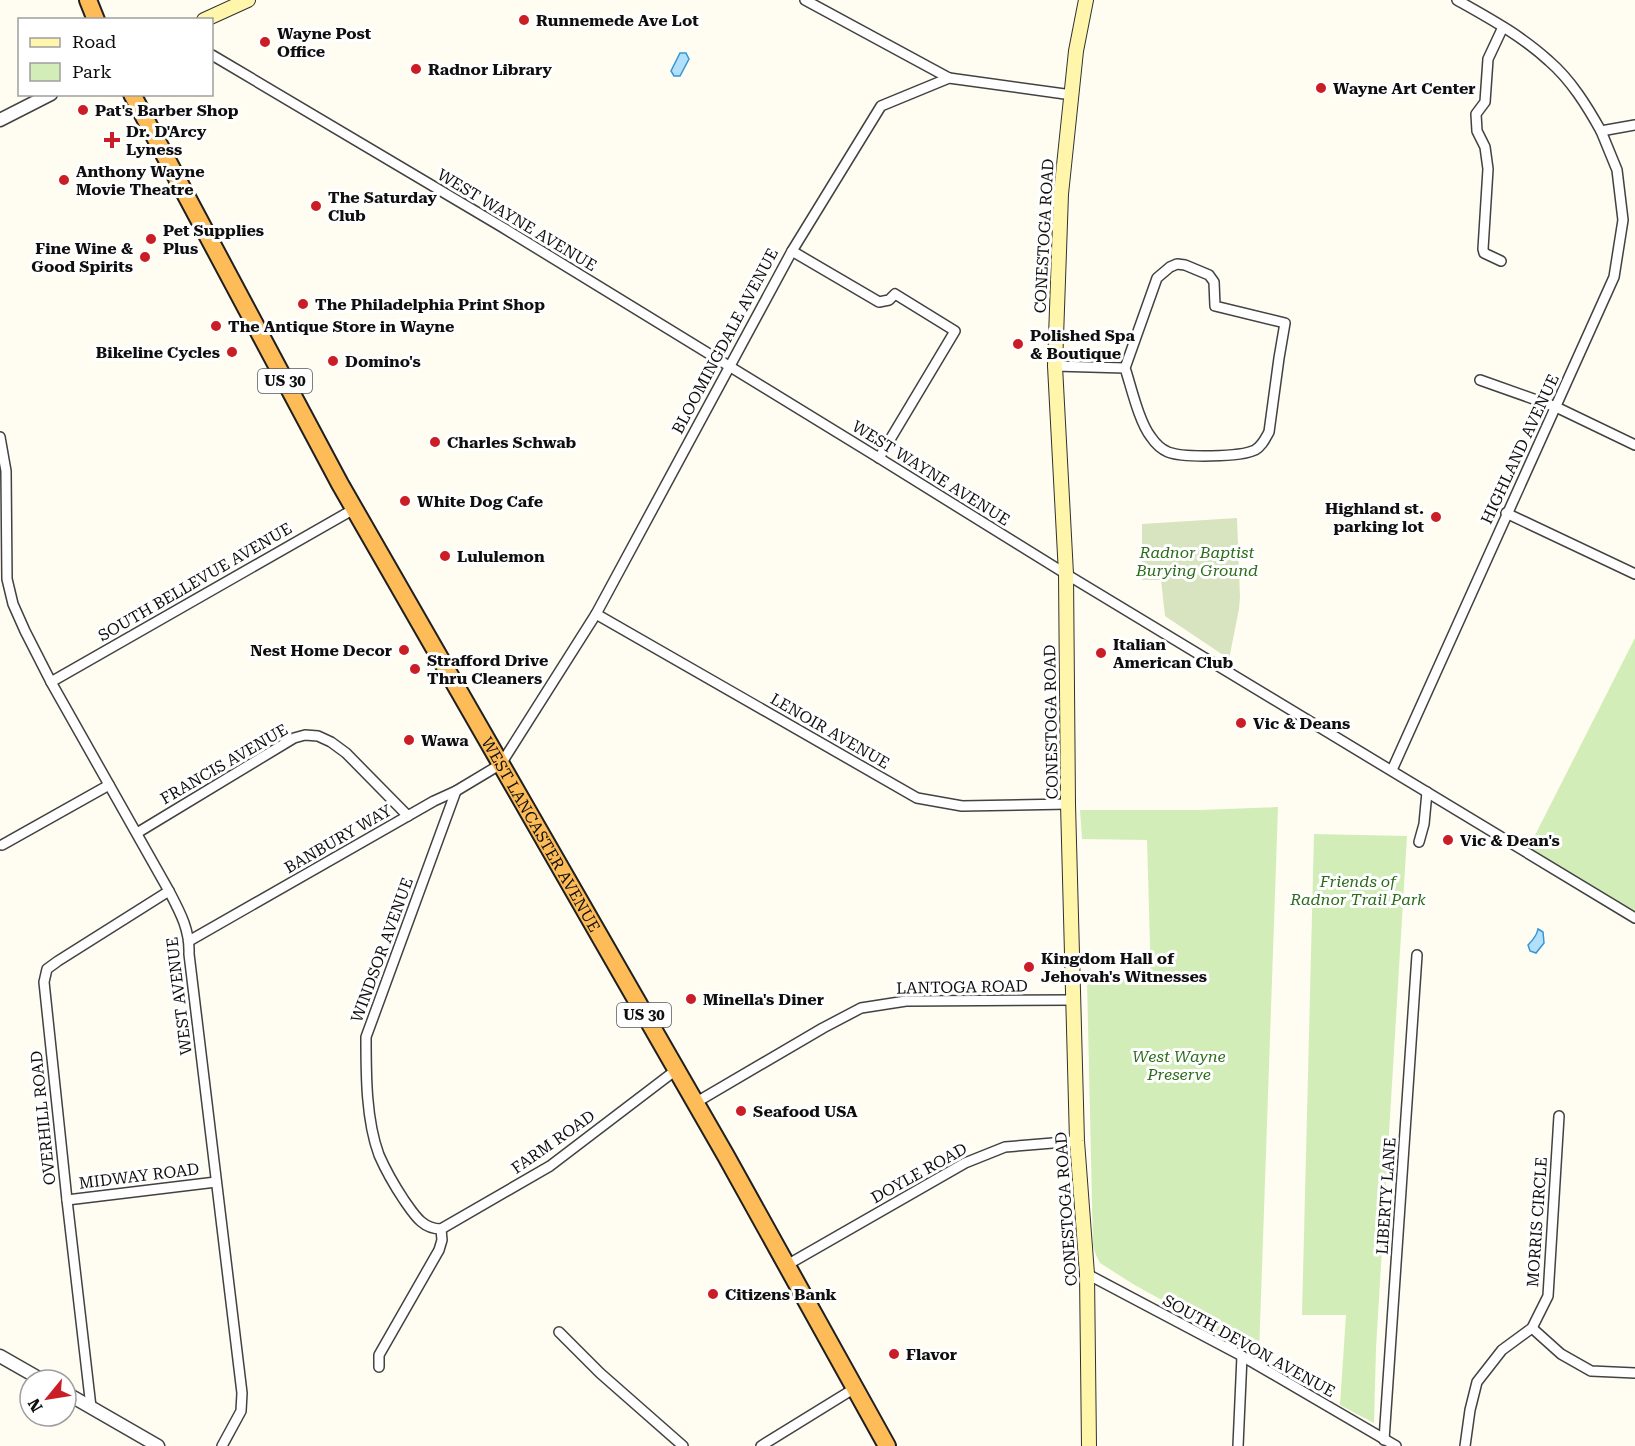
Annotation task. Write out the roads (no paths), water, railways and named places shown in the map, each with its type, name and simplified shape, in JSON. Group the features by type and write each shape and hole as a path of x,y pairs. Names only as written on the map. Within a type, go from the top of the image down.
{"highway":[{"path":"88,0 95,18"},
{"name":"WEST LANCASTER AVENUE","path":"133,96 317,443 695,1102 887,1446"}],"main road":[{"path":"208,18 248,0"},
{"name":"CONESTOGA ROAD","path":"1086,0 1076,51 1060,194 1055,366 1066,574 1068,804 1077,1141 1087,1274 1089,1446"}],"street":[{"path":"805,0 948,78 1071,95"},
{"name":"HIGHLAND AVENUE","path":"1392,770 1614,277 1623,220 1617,170 1602,131 1581,98 1549,60 1503,27 1457,0"},
{"path":"1501,261 1484,253 1483,249 1488,169 1485,147 1477,132 1476,114 1485,102 1488,59 1503,27"},
{"name":"WEST WAYNE AVENUE","path":"213,56 502,227 1066,574 1635,918"},
{"name":"BLOOMINGDALE AVENUE","path":"501,764 596,614 792,250 881,106 948,78"},
{"path":"0,120 47,96"},
{"path":"1602,131 1635,125"},
{"path":"792,250 879,302 889,300 895,294 955,331 879,458"},
{"path":"1177,264 1209,275 1214,282 1215,306 1285,323 1278,358 1269,432 1264,442 1254,451 1218,456 1171,453 1165,450 1145,428 1125,368 1157,278 1177,264"},
{"path":"1055,366 1125,368"},
{"path":"1480,380 1556,407 1635,445"},
{"name":"WEST AVENUE","path":"0,437 6,471 7,579 13,604 51,682 170,891 185,922 242,1403 241,1411 222,1446"},
{"name":"SOUTH BELLEVUE AVENUE","path":"51,682 354,509"},
{"path":"1506,513 1635,574"},
{"name":"LENOIR AVENUE","path":"596,614 917,798 962,806 1068,804"},
{"name":"FRANCIS AVENUE","path":"137,833 294,738 305,735 318,736 332,742 346,753 408,816"},
{"name":"BANBURY WAY","path":"189,941 501,764"},
{"path":"2,845 109,785"},
{"name":"WINDSOR AVENUE","path":"441,1229 426,1226 414,1214 391,1180 380,1156 373,1136 366,1077 366,1037 456,791"},
{"path":"1419,842 1424,824 1427,792"},
{"name":"OVERHILL ROAD","path":"91,1407 66,1200 44,982 47,969 170,891"},
{"name":"LIBERTY LANE","path":"1384,1440 1417,955"},
{"name":"LANTOGA ROAD","path":"695,1102 861,1008 906,1001 1074,1000"},
{"name":"FARM ROAD","path":"441,1229 550,1166 676,1070"},
{"name":"MORRIS CIRCLE","path":"1465,1446 1477,1382 1502,1350 1532,1328 1548,1296 1559,1116"},
{"name":"DOYLE ROAD","path":"787,1265 965,1163 985,1154 1005,1147 1077,1141"},
{"name":"MIDWAY ROAD","path":"66,1200 216,1182"},
{"path":"379,1367 379,1355 439,1250 442,1240 441,1229"},
{"name":"SOUTH DEVON AVENUE","path":"1087,1274 1242,1356 1396,1446"},
{"path":"1532,1328 1561,1354 1591,1371 1635,1373"},
{"path":"560,1332 600,1373 683,1446"},
{"path":"1238,1446 1242,1356"},
{"path":"4,1358 21,1368"},
{"path":"761,1446 855,1388"},
{"path":"78,1400 158,1446"}],"water":[{"path":"680,53 686,53 689,59 680,76 674,76 671,71"},
{"path":"1538,929 1543,932 1544,943 1536,953 1530,951 1528,945"}],"place":[{"name":"Runnemede Ave Lot","path":"524,20"},
{"name":"Wayne Post Office","path":"265,42"},
{"name":"Radnor Library","path":"416,69"},
{"name":"Wayne Art Center","path":"1321,88"},
{"name":"Pat's Barber Shop","path":"83,110"},
{"name":"Dr. D'Arcy Lyness","path":"112,140"},
{"name":"Anthony Wayne Movie Theatre","path":"64,180"},
{"name":"The Saturday Club","path":"316,206"},
{"name":"Pet Supplies Plus","path":"151,239"},
{"name":"Fine Wine & Good Spirits","path":"145,257"},
{"name":"The Philadelphia Print Shop","path":"303,304"},
{"name":"The Antique Store in Wayne","path":"216,326"},
{"name":"Polished Spa & Boutique","path":"1018,344"},
{"name":"Bikeline Cycles","path":"232,352"},
{"name":"Domino's","path":"333,361"},
{"name":"Charles Schwab","path":"435,442"},
{"name":"White Dog Cafe","path":"405,501"},
{"name":"Highland st. parking lot","path":"1436,517"},
{"name":"Lululemon","path":"445,556"},
{"name":"Nest Home Decor","path":"404,650"},
{"name":"Italian American Club","path":"1101,653"},
{"name":"Strafford Drive Thru Cleaners","path":"415,669"},
{"name":"Vic & Deans","path":"1241,723"},
{"name":"Wawa","path":"409,740"},
{"name":"Vic & Dean's","path":"1448,840"},
{"name":"Kingdom Hall of Jehovah's Witnesses","path":"1029,967"},
{"name":"Minella's Diner","path":"691,999"},
{"name":"Seafood USA","path":"741,1111"},
{"name":"Citizens Bank","path":"713,1294"},
{"name":"Flavor","path":"894,1354"}],"park label":[{"name":"Radnor Baptist Burying Ground","path":"1197,561"},
{"name":"Friends of Radnor Trail Park","path":"1358,890"},
{"name":"West Wayne Preserve","path":"1179,1065"}]}
